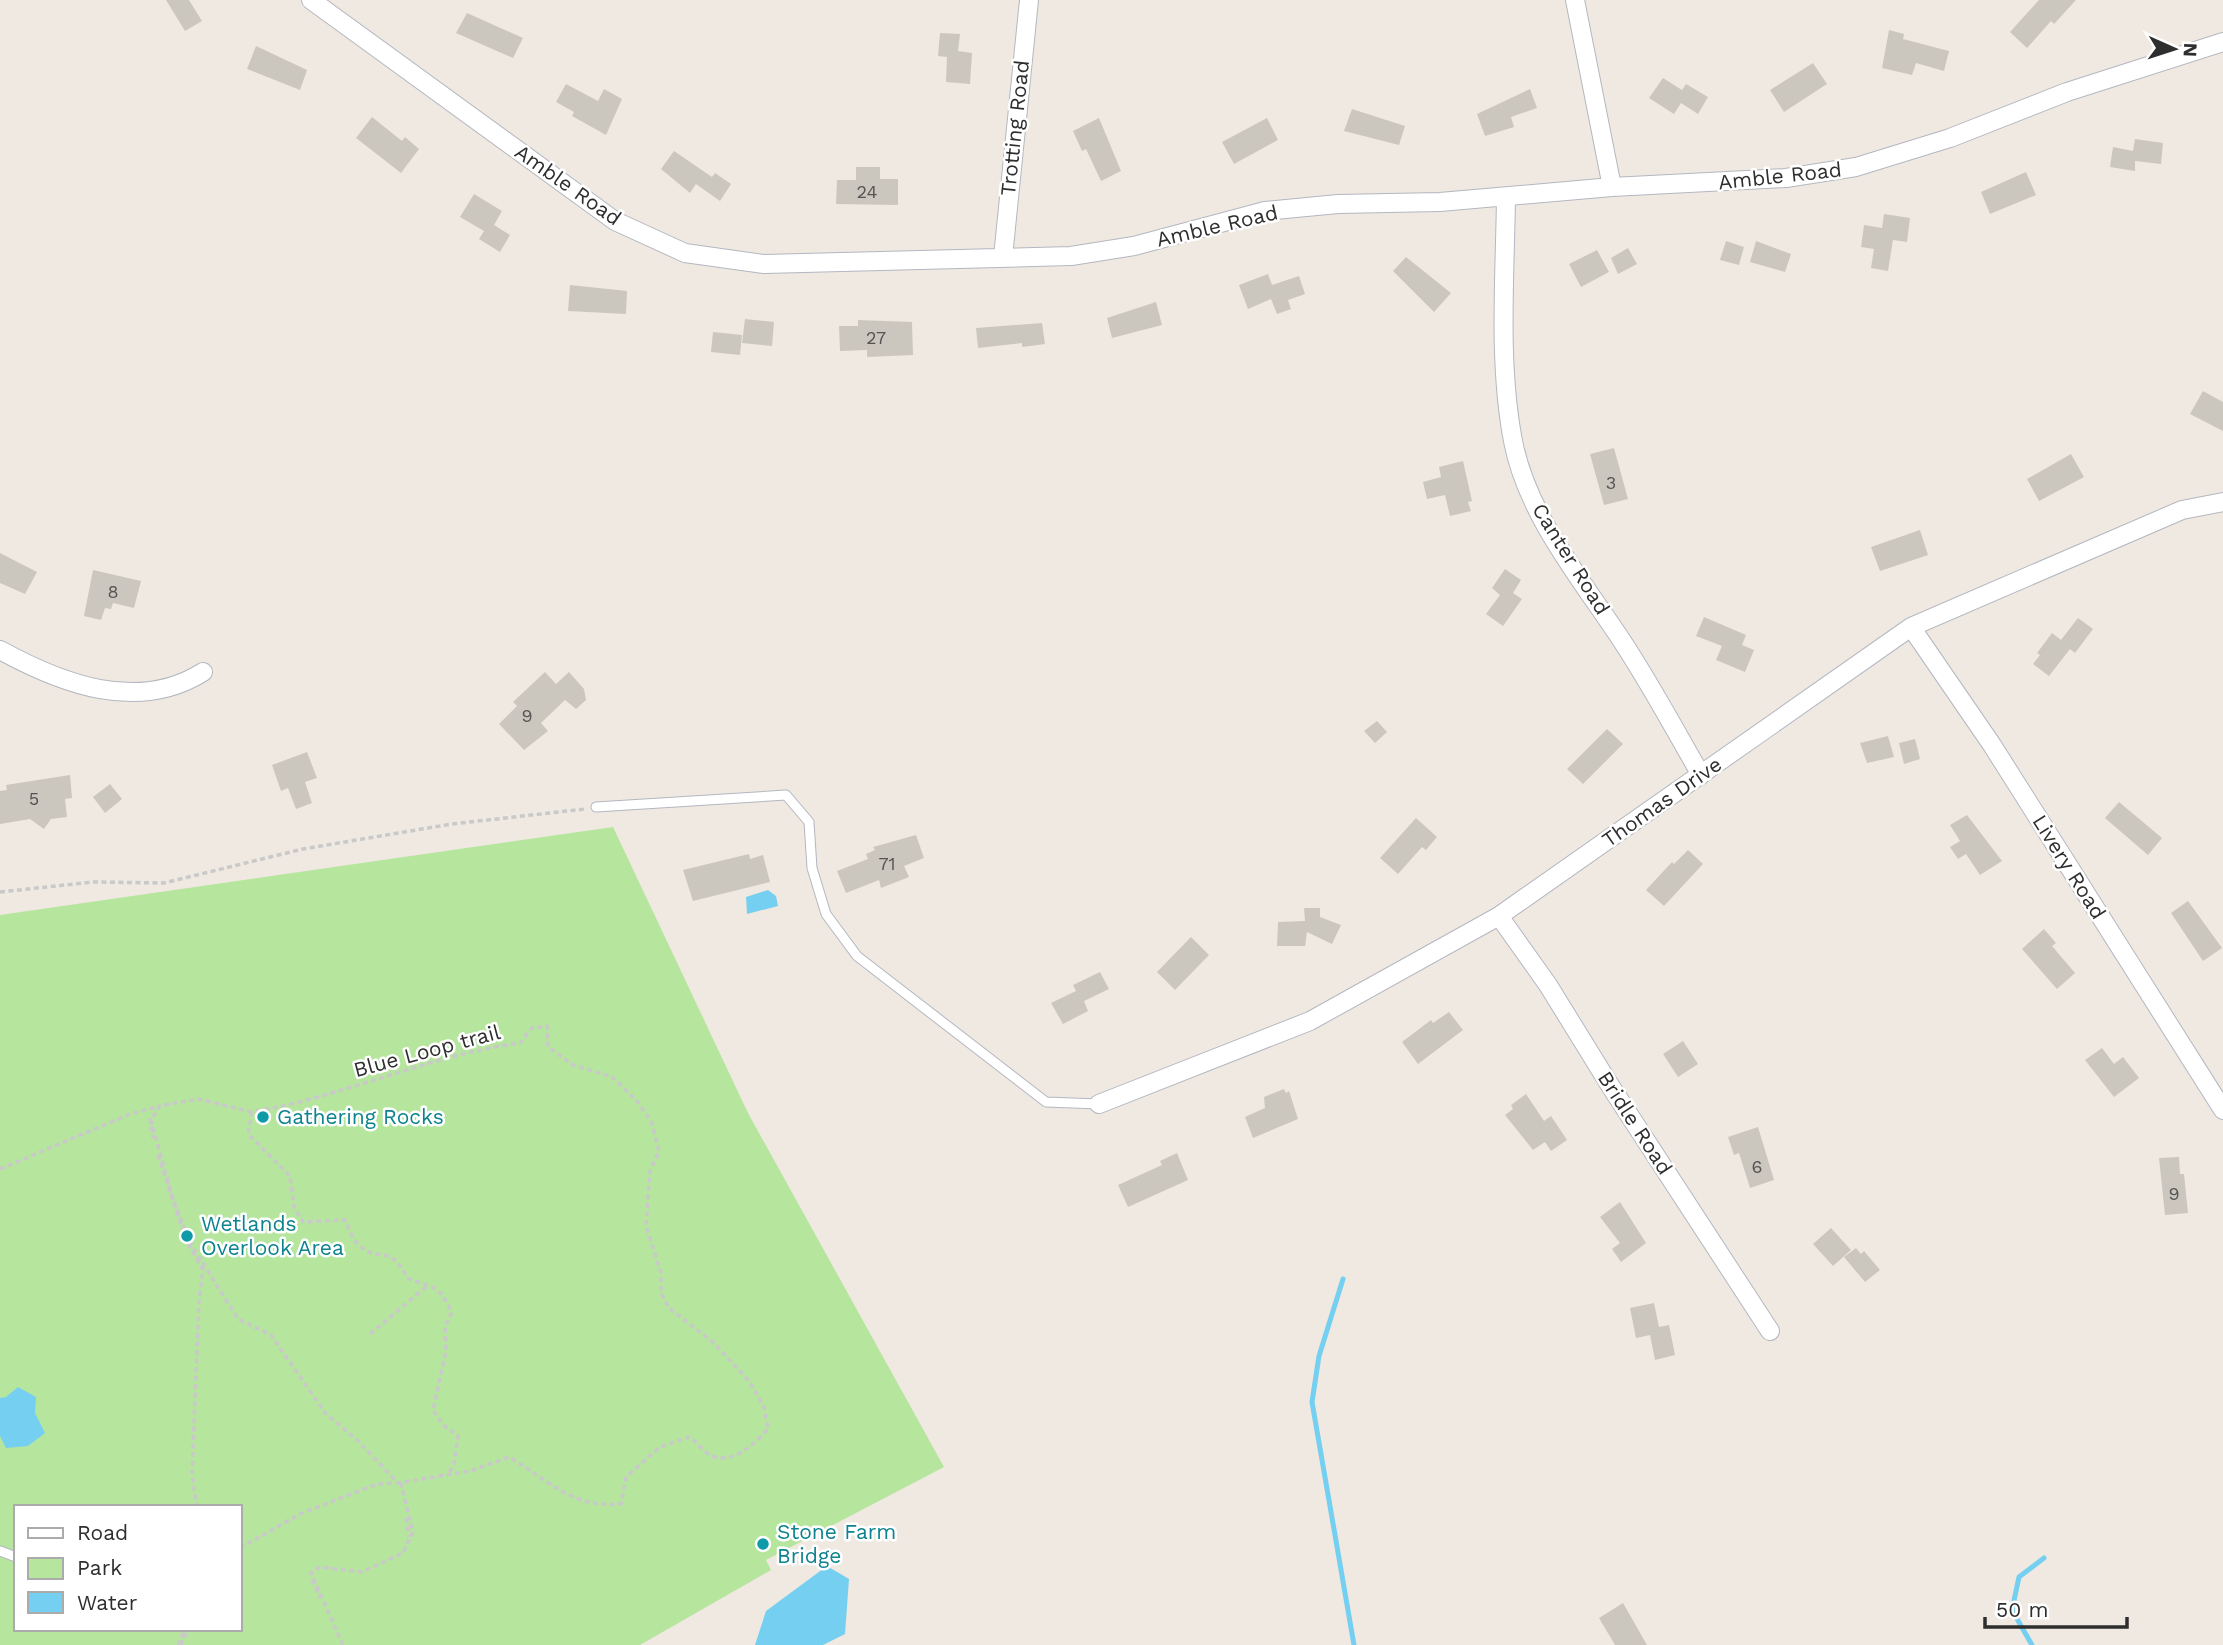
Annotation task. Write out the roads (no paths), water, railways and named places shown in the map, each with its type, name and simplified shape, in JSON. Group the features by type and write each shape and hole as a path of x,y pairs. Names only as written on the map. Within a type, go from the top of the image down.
{"street":[{"name":"Amble Road","path":"311,0 615,221 685,253 764,264 1071,256 1134,246 1265,211 1338,204 1440,202 1612,187 1774,179 1856,167 1950,138 2067,92 2223,42"},
{"name":"Trotting Road","path":"1003,257 1029,0"},
{"path":"1575,0 1612,187"},
{"name":"Canter Road","path":"1506,197 1505,367 1513,443 1529,492 1546,523 1647,679 1701,775"},
{"name":"Thomas Drive","path":"1099,1104 1310,1021 1499,916 1911,627 2182,510 2223,502"},
{"name":"Livery Road","path":"1911,627 1992,744 2223,1110"},
{"path":"0,650 61,678 122,693 148,694 171,689 203,672"},
{"name":"Bridle Road","path":"1499,916 1548,985 1770,1331"}],"lane":[{"path":"596,807 786,796 809,822 812,868 826,914 857,956 1046,1101 1099,1104"}],"water":[{"path":"768,890 776,896 778,906 747,914 746,897"},
{"path":"18,1387 36,1397 35,1413 45,1433 28,1446 6,1448 0,1436 0,1398 6,1397"},
{"path":"827,1566 849,1579 845,1634 823,1645 755,1645 766,1611"}],"waterway":[{"path":"1343,1279 1319,1356 1312,1402 1354,1645"},
{"path":"2032,1645 2012,1610 2019,1577 2044,1558"}],"place":[{"name":"Gathering Rocks","path":"263,1117"},
{"name":"Wetlands Overlook Area","path":"187,1236"},
{"name":"Stone Farm Bridge","path":"763,1544"}]}
